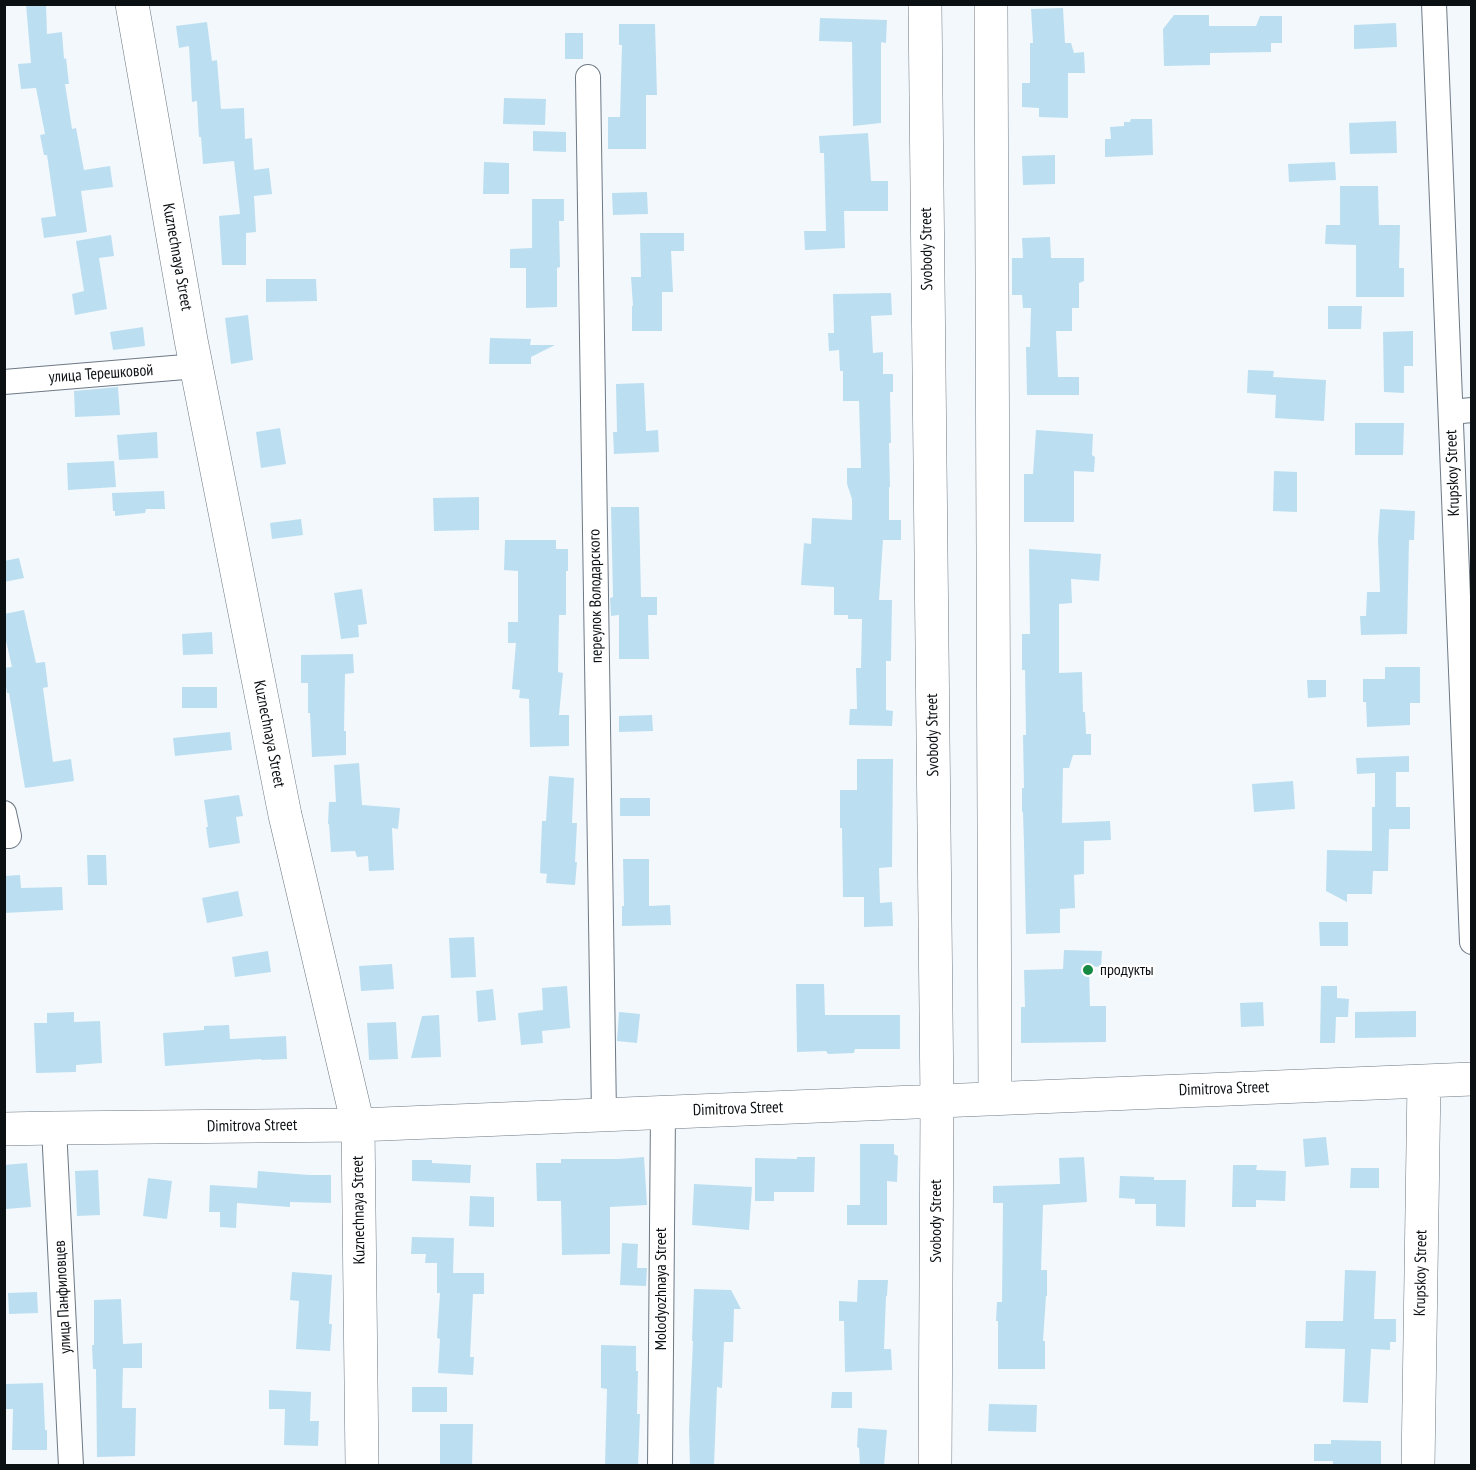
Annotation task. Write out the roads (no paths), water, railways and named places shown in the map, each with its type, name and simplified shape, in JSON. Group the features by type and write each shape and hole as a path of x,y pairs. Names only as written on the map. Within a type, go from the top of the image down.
{"main road":[{"name":"Kuznechnaya Street","path":"132,4 197,366 285,815 358,1125 362,1466"},
{"name":"Svobody Street","path":"925,4 937,1101 935,1466"},
{"path":"991,4 995,1098"},
{"name":"Dimitrova Street","path":"4,1130 358,1125 1472,1079"},
{"name":"Krupskoy Street","path":"1418,1466 1424,1081"}],"street":[{"name":"Krupskoy Street","path":"1434,4 1461,411 1472,942"},
{"name":"переулок Володарского","path":"588,77 604,1114"},
{"name":"улица Терешковой","path":"4,382 197,366"},
{"name":"Molodyozhnaya Street","path":"660,1466 663,1112"},
{"name":"улица Панфиловцев","path":"54,1128 72,1466"}],"place":[{"name":"продукты","path":"1088,970"}]}
